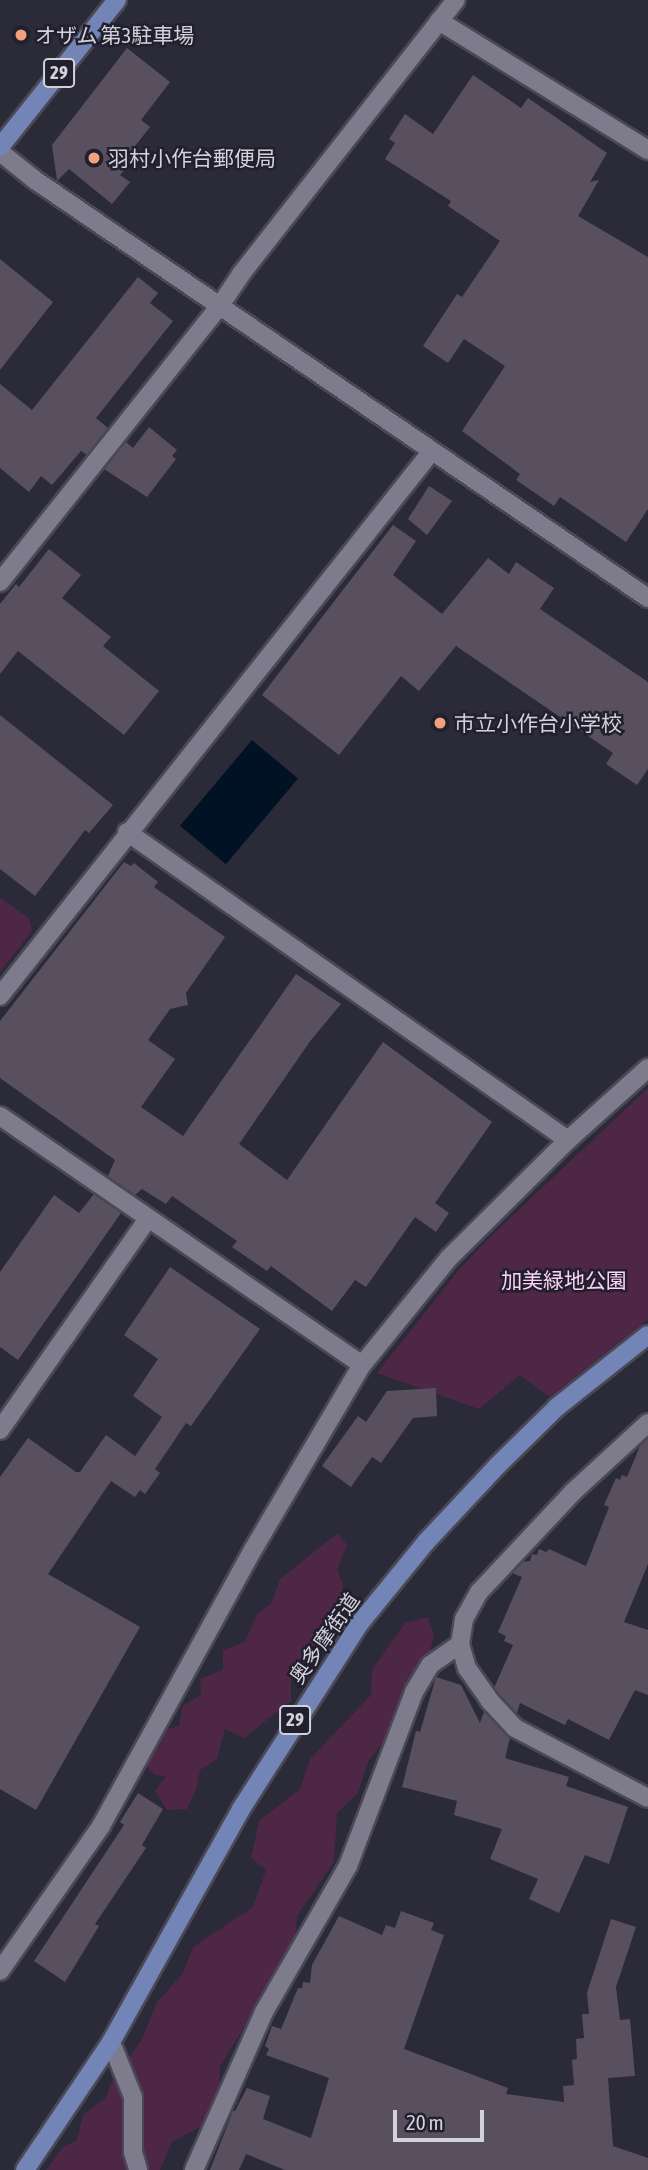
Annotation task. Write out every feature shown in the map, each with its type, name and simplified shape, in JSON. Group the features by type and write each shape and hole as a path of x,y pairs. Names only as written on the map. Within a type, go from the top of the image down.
{"main road":[{"name":"29","path":"0,146 117,0"},
{"name":"奥多摩街道","path":"25,2170 111,2042 241,1810 360,1623 426,1542 498,1465 557,1407 648,1335"}],"street":[{"path":"0,582 219,307 241,274 456,0"},
{"path":"439,22 648,150"},
{"path":"0,152 35,180 219,307 648,598"},
{"path":"0,996 127,832 431,452"},
{"path":"127,832 568,1140"},
{"path":"0,1971 101,1826 254,1548 362,1365 449,1258 568,1140 648,1068"},
{"path":"0,1116 362,1365"},
{"path":"0,1430 148,1219"},
{"path":"648,1423 573,1492 479,1592 464,1619 460,1644 474,1679 488,1700 515,1728 648,1798"},
{"path":"194,2170 264,2012 348,1866 414,1692 430,1665 460,1644"},
{"path":"111,2042 132,2097 132,2152 138,2170"}],"green space":[{"path":"0,898 29,918 32,931 0,972"},
{"name":"加美緑地公園","path":"648,1088 648,1319 550,1397 520,1375 479,1409 377,1373 457,1272 490,1237"},
{"path":"338,1533 347,1545 337,1570 343,1584 339,1608 319,1628 312,1657 291,1678 291,1701 244,1738 225,1729 217,1759 200,1770 196,1790 187,1809 167,1810 155,1791 166,1776 155,1775 145,1765 147,1751 161,1746 161,1731 179,1726 182,1706 201,1695 200,1679 223,1670 223,1650 245,1642 257,1614 272,1603 280,1579"},
{"path":"428,1617 434,1636 429,1655 403,1687 398,1722 368,1762 358,1793 337,1813 334,1862 297,1916 295,1946 220,2066 219,2095 200,2127 172,2142 160,2170 46,2170 63,2147 77,2140 83,2115 106,2098 111,2083 142,2039 157,2002 183,1973 193,1947 253,1907 266,1870 251,1858 259,1821 300,1789 310,1759 371,1695 372,1670 405,1623"}],"water":[{"path":"252,740 298,779 226,864 180,826"}],"building":[{"path":"127,48 170,82 141,120 150,127 128,155 133,159 120,175 130,182 112,204 69,169 57,181 52,145"},
{"path":"473,75 521,108 528,98 607,153 590,182 599,180 578,216 648,257 648,509 626,542 560,497 554,506 516,480 520,474 462,431 505,366 464,339 448,363 423,346 457,294 462,297 500,241 448,206 451,201 385,159 395,143 389,139 405,114 433,134"},
{"path":"0,259 53,302 0,370"},
{"path":"138,277 158,293 150,303 173,321 96,418 108,428 87,455 81,451 52,485 41,476 29,492 0,468 0,384 32,410"},
{"path":"149,427 177,450 172,456 176,459 147,497 104,469 126,442 133,448"},
{"path":"429,486 452,501 427,535 408,519"},
{"path":"393,525 416,541 393,575 442,614 488,558 509,574 516,562 554,588 540,609 648,682 648,769 637,785 606,764 613,753 456,646 419,691 401,676 339,755 262,695"},
{"path":"49,549 81,575 62,598 111,637 103,646 159,691 124,735 18,651 0,674 0,604 16,584 19,587"},
{"path":"0,715 113,805 89,833 85,830 35,896 0,869"},
{"path":"124,862 131,866 134,863 158,882 154,887 225,937 186,993 188,1005 170,1009 148,1040 175,1059 141,1107 183,1136 296,974 341,1004 311,1040 239,1144 287,1180 383,1042 492,1122 435,1203 449,1213 436,1232 415,1217 366,1287 355,1280 332,1311 271,1266 267,1271 232,1247 237,1241 172,1196 166,1204 142,1189 135,1195 108,1176 115,1160 0,1078 0,1021"},
{"path":"94,1194 121,1213 18,1360 0,1347 0,1272 54,1195 79,1213"},
{"path":"170,1267 260,1329 191,1426 186,1423 155,1469 160,1473 145,1494 140,1490 135,1497 111,1481 48,1574 140,1627 36,1810 0,1789 0,1477 28,1438 76,1472 80,1472 106,1435 135,1456 162,1417 133,1396 158,1359 124,1335"},
{"path":"436,1388 437,1416 413,1418 381,1463 372,1457 351,1487 322,1466 358,1416 366,1422 387,1391"},
{"path":"648,1438 648,1564 624,1622 648,1630 648,1695 635,1690 609,1740 568,1719 565,1725 520,1703 517,1713 494,1688 513,1645 504,1641 506,1636 498,1632 522,1577 512,1573 523,1562 530,1561 532,1554 537,1555 539,1549 546,1552 549,1549 586,1566 609,1507 604,1505 616,1478 620,1480 622,1475 627,1477 640,1446"},
{"path":"436,1677 461,1685 480,1723 484,1712 510,1738 505,1758 569,1777 566,1786 628,1807 609,1864 585,1855 559,1913 529,1899 538,1879 490,1859 502,1829 454,1815 457,1801 402,1787 416,1731 420,1732"},
{"path":"138,1793 163,1809 142,1845 146,1848 95,1924 99,1926 65,1982 34,1961 124,1825 120,1822"},
{"path":"401,1911 434,1923 431,1930 444,1935 404,2049 508,2088 506,2094 564,2102 563,2086 574,2085 572,2060 577,2059 576,2039 584,2038 582,2014 589,2014 587,1993 611,1919 636,1927 616,1987 620,2020 630,2019 635,2076 608,2078 613,2146 648,2158 648,2170 285,2170 246,2154 239,2170 210,2170 233,2111 247,2088 270,2096 263,2119 311,2138 329,2078 266,2055 269,2049 265,2046 272,2026 281,2029 298,1988 302,1988 303,1982 310,1983 312,1965 339,1916 382,1935 386,1925 395,1928"}],"place":[{"name":"オザム 第3駐車場","path":"21,35"},
{"name":"羽村小作台郵便局","path":"94,158"},
{"name":"市立小作台小学校","path":"440,723"}]}
